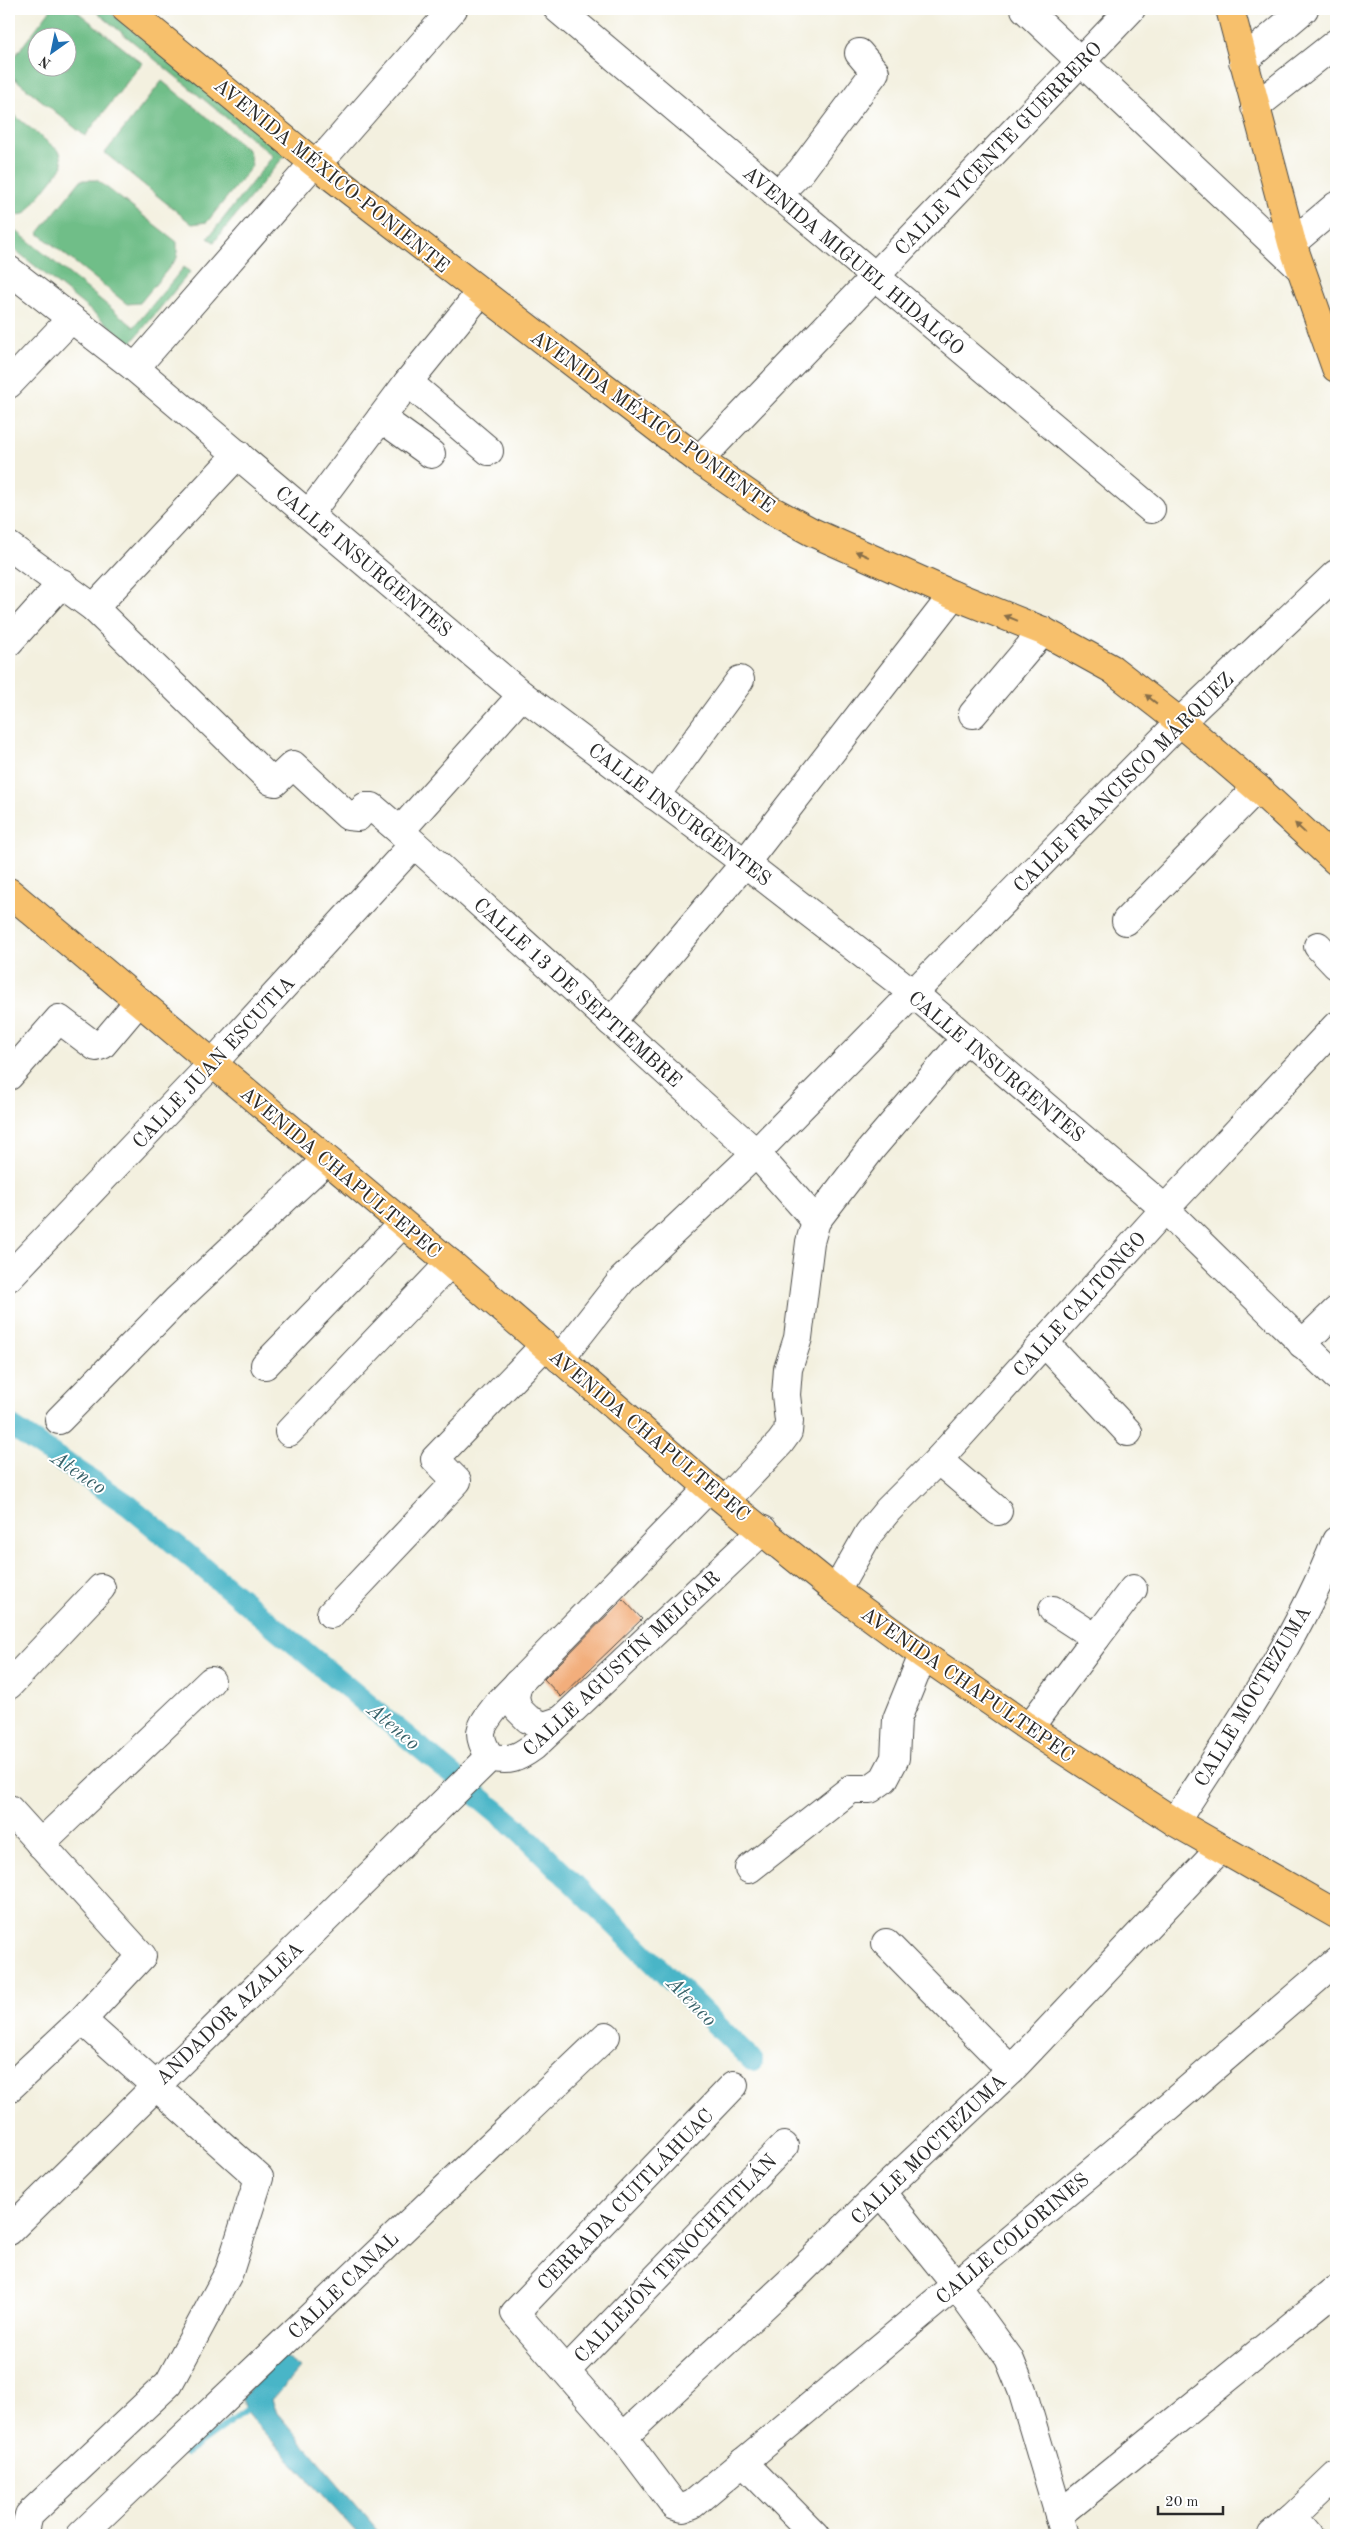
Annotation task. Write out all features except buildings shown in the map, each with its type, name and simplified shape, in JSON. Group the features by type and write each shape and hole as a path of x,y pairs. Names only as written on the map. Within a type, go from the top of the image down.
{"main road":[{"name":"AVENIDA MÉXICO-PONIENTE","path":"126,9 314,163 699,460 771,510 796,523 953,595 1043,630 1112,669 1180,722 1257,788 1336,861"},
{"path":"1230,9 1296,255 1336,368"},
{"name":"AVENIDA CHAPULTEPEC","path":"9,892 450,1263 717,1494 836,1591 923,1655 1029,1728 1175,1822 1336,1914"}],"street":[{"path":"136,368 314,163 330,150 453,9"},
{"name":"AVENIDA MIGUEL HIDALGO","path":"558,9 1151,509"},
{"path":"1025,9 1080,62 1296,255 1336,206"},
{"name":"CALLE VICENTE GUERRERO","path":"699,460 1131,9"},
{"path":"1243,61 1304,9"},
{"path":"1255,107 1336,43"},
{"path":"777,195 801,171 875,72 859,53"},
{"name":"CALLE INSURGENTES","path":"9,270 136,368 522,695 745,863 913,993 1166,1209 1336,1376"},
{"path":"309,514 408,382 480,292"},
{"path":"9,384 71,319"},
{"path":"408,382 490,451"},
{"path":"382,418 431,454"},
{"path":"94,608 238,454"},
{"name":"CALLE 13 DE SEPTIEMBRE","path":"9,546 94,608 270,781 275,782 280,779 293,765 348,816 358,816 365,807 372,807 756,1153 816,1221"},
{"name":"CALLE FRANCISCO MÁRQUEZ","path":"913,993 1180,722 1336,574"},
{"path":"9,642 62,583"},
{"path":"611,1022 745,863 953,595"},
{"path":"973,714 1043,630"},
{"path":"655,796 740,680"},
{"path":"407,838 522,695"},
{"path":"1126,921 1257,788"},
{"name":"CALLE JUAN ESCUTIA","path":"9,1277 212,1064 407,838"},
{"path":"331,1614 456,1481 435,1459 552,1352 622,1280 756,1153 913,993"},
{"path":"9,1076 59,1019 96,1047 102,1045 139,1002"},
{"name":"CALLE CALTONGO","path":"836,1591 869,1533 1336,1026"},
{"path":"490,1757 480,1742 481,1731 498,1704 717,1494 780,1443 788,1432 789,1421 786,1395 788,1369 798,1338 810,1242 816,1221 872,1148 966,1038"},
{"path":"59,1420 176,1301 326,1160"},
{"path":"265,1365 402,1224"},
{"path":"289,1432 450,1263"},
{"path":"1302,1344 1336,1310"},
{"path":"1044,1342 1128,1432"},
{"path":"938,1460 998,1511"},
{"name":"CALLE AGUSTÍN MELGAR","path":"490,1757 504,1761 518,1758 562,1720 763,1530"},
{"name":"CALLE MOCTEZUMA","path":"1175,1822 1285,1646 1325,1569 1336,1541"},
{"path":"9,1685 101,1588"},
{"path":"1029,1728 1133,1589"},
{"path":"1053,1610 1096,1638"},
{"path":"749,1869 851,1789 870,1789 884,1779 895,1758 897,1719 923,1655"},
{"path":"40,1844 211,1681"},
{"path":"518,1683 515,1697 518,1708 528,1720 544,1726 562,1720"},
{"name":"ANDADOR AZALEA","path":"9,2231 156,2084 490,1757"},
{"path":"9,1810 142,1956 82,2020 9,2088"},
{"name":"CALLE MOCTEZUMA","path":"623,2437 795,2277 881,2192 1011,2070 1221,1848"},
{"path":"886,1944 1011,2070"},
{"name":"CALLE COLORINES","path":"623,2437 675,2506 683,2508 693,2504 1114,2153 1336,1962"},
{"path":"24,2535 29,2516 169,2383 229,2272 259,2178 156,2084 82,2020"},
{"name":"CALLE CANAL","path":"81,2535 606,2036"},
{"name":"CERRADA CUITLÁHUAC","path":"566,2371 516,2313 734,2085"},
{"name":"CALLEJÓN TENOCHTITLÁN","path":"566,2371 784,2146"},
{"path":"881,2192 956,2285 1009,2358 1022,2390 1062,2525 1336,2290"},
{"path":"566,2371 623,2437"},
{"path":"743,2462 816,2535"},
{"path":"1272,2535 1301,2526 1336,2476"}],"green space":[{"path":"51,9 74,9 142,63 85,136 9,74 9,64 28,39 28,78 78,78 78,28 36,28"},
{"path":"93,9 106,9 285,155 214,242 208,238 273,156"},
{"path":"162,81 249,151 252,166 207,222 192,224 105,153"},
{"path":"9,111 60,152 63,166 25,214 17,215 9,208"},
{"path":"81,180 97,180 177,242 177,258 140,303 127,304 38,233"},
{"path":"9,225 134,327 184,267 190,272 131,343 9,245"}],"water":[{"path":"282,2355 300,2368 272,2400 277,2413 382,2535 359,2535 248,2415 242,2398"}],"waterway":[{"name":"Atenco","path":"9,1425 128,1505 519,1830 752,2060"},
{"path":"185,2454 252,2406"}]}
